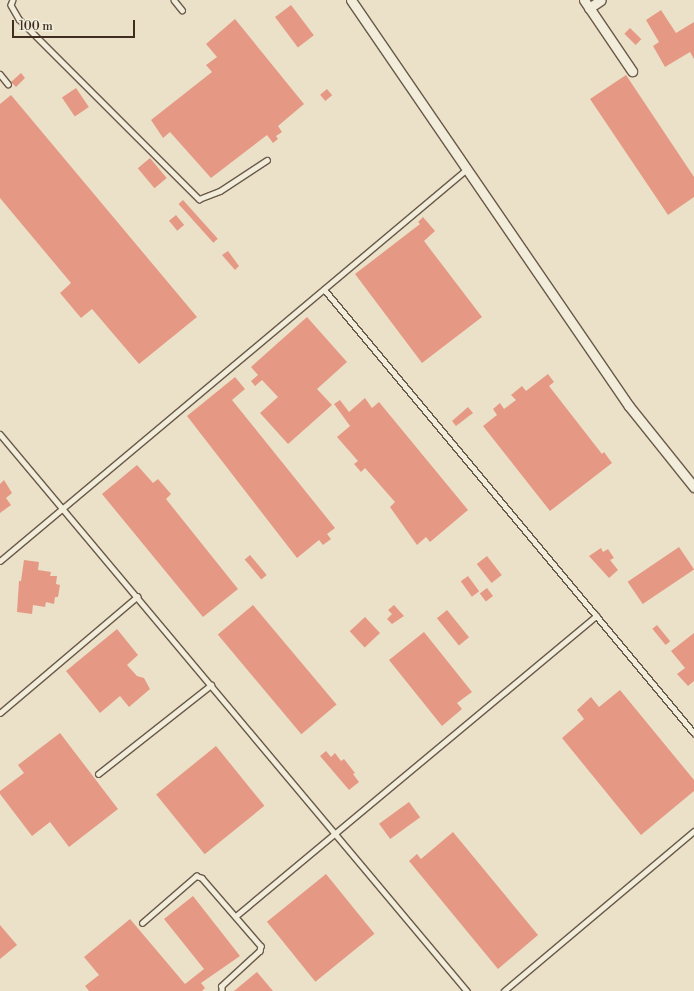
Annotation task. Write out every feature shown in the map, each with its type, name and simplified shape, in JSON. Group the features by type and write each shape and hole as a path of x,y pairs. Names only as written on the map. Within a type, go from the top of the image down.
{"street":[{"path":"351,0 628,406 694,487"},
{"path":"584,0 632,71"},
{"path":"589,8 601,0"}],"lane":[{"path":"13,0 11,5 19,19 199,199 220,191 267,160"},
{"path":"174,0 182,10"},
{"path":"0,74 8,84"},
{"path":"0,561 467,169"},
{"path":"324,289 694,733"},
{"path":"0,434 467,991"},
{"path":"0,714 137,597"},
{"path":"236,916 596,616"},
{"path":"98,774 211,685"},
{"path":"504,991 694,832"},
{"path":"142,923 196,876 202,878 236,916 260,946 260,951 222,986 222,991"}],"building":[{"path":"291,5 314,35 298,47 275,17"},
{"path":"661,10 676,33 694,22 694,59 690,52 665,67 653,46 659,42 646,20"},
{"path":"235,19 304,104 278,126 282,132 276,136 278,139 273,143 267,135 211,178 170,132 163,138 151,120 212,72 206,65 217,57 206,44"},
{"path":"630,28 641,39 636,45 624,34"},
{"path":"21,73 25,78 16,87 11,82"},
{"path":"626,75 694,177 694,197 668,215 590,99"},
{"path":"76,88 89,107 75,117 62,98"},
{"path":"327,89 332,95 325,101 320,95"},
{"path":"11,95 197,317 139,364 92,309 81,318 60,293 71,283 0,198 0,104"},
{"path":"150,158 167,178 154,188 138,168"},
{"path":"183,200 218,239 213,243 179,204"},
{"path":"176,215 184,225 177,231 169,221"},
{"path":"423,217 435,231 424,241 482,317 422,363 355,274 420,224 418,222"},
{"path":"228,251 239,266 235,270 222,255"},
{"path":"307,317 347,362 317,389 332,405 288,444 260,413 278,397 262,380 255,386 251,381 258,375 251,367"},
{"path":"548,374 554,382 549,386 602,454 604,452 612,463 550,511 483,426 497,415 493,409 500,403 504,409 516,400 511,395 522,386 526,391"},
{"path":"235,377 245,389 232,400 335,528 327,534 331,539 323,545 319,540 297,558 187,416"},
{"path":"365,398 372,408 379,402 468,510 430,542 426,537 417,545 390,507 395,502 365,468 361,472 354,464 358,461 337,437 350,426 334,404 340,400 349,412"},
{"path":"468,407 473,413 456,426 452,421"},
{"path":"137,465 153,483 158,479 171,494 166,499 238,589 203,617 102,494"},
{"path":"4,480 12,493 6,498 11,505 0,513 0,484"},
{"path":"679,547 694,569 643,604 628,582"},
{"path":"601,548 603,552 608,549 614,558 610,560 618,570 609,578 589,556"},
{"path":"250,555 267,575 261,579 245,559"},
{"path":"487,556 502,575 492,583 477,564"},
{"path":"24,560 39,562 38,570 51,572 50,576 57,576 56,584 60,585 58,597 55,597 54,604 46,602 45,607 33,605 32,614 17,612 19,581 21,581"},
{"path":"468,576 479,591 472,597 461,581"},
{"path":"487,588 493,596 486,601 480,593"},
{"path":"253,605 337,705 301,734 218,635"},
{"path":"394,605 404,616 392,624 387,619 392,614 388,610"},
{"path":"447,610 469,637 459,645 437,618"},
{"path":"365,617 380,633 365,647 350,631"},
{"path":"657,625 670,641 666,645 652,629"},
{"path":"117,629 138,655 127,665 137,676 144,678 150,689 129,707 120,696 100,713 66,671"},
{"path":"424,632 472,692 457,703 462,709 442,726 389,660"},
{"path":"694,633 694,681 688,686 677,674 685,668 671,651"},
{"path":"620,690 694,780 694,791 641,835 562,738 584,719 577,710 591,697 599,707"},
{"path":"60,733 118,809 69,847 50,822 32,836 0,794 0,791 24,773 18,765"},
{"path":"216,746 264,806 205,854 156,794"},
{"path":"326,751 331,757 335,753 341,761 344,759 355,773 353,774 359,782 349,790 320,756"},
{"path":"409,802 420,817 390,839 379,824"},
{"path":"453,832 538,935 498,969 409,861 417,854 421,859"},
{"path":"326,874 374,934 315,982 267,922"},
{"path":"193,896 240,956 201,983 205,988 202,991 89,991 85,986 99,975 84,957 130,919 185,984 204,969 164,919"},
{"path":"0,925 17,945 0,959"},
{"path":"257,972 273,991 234,991"}]}
